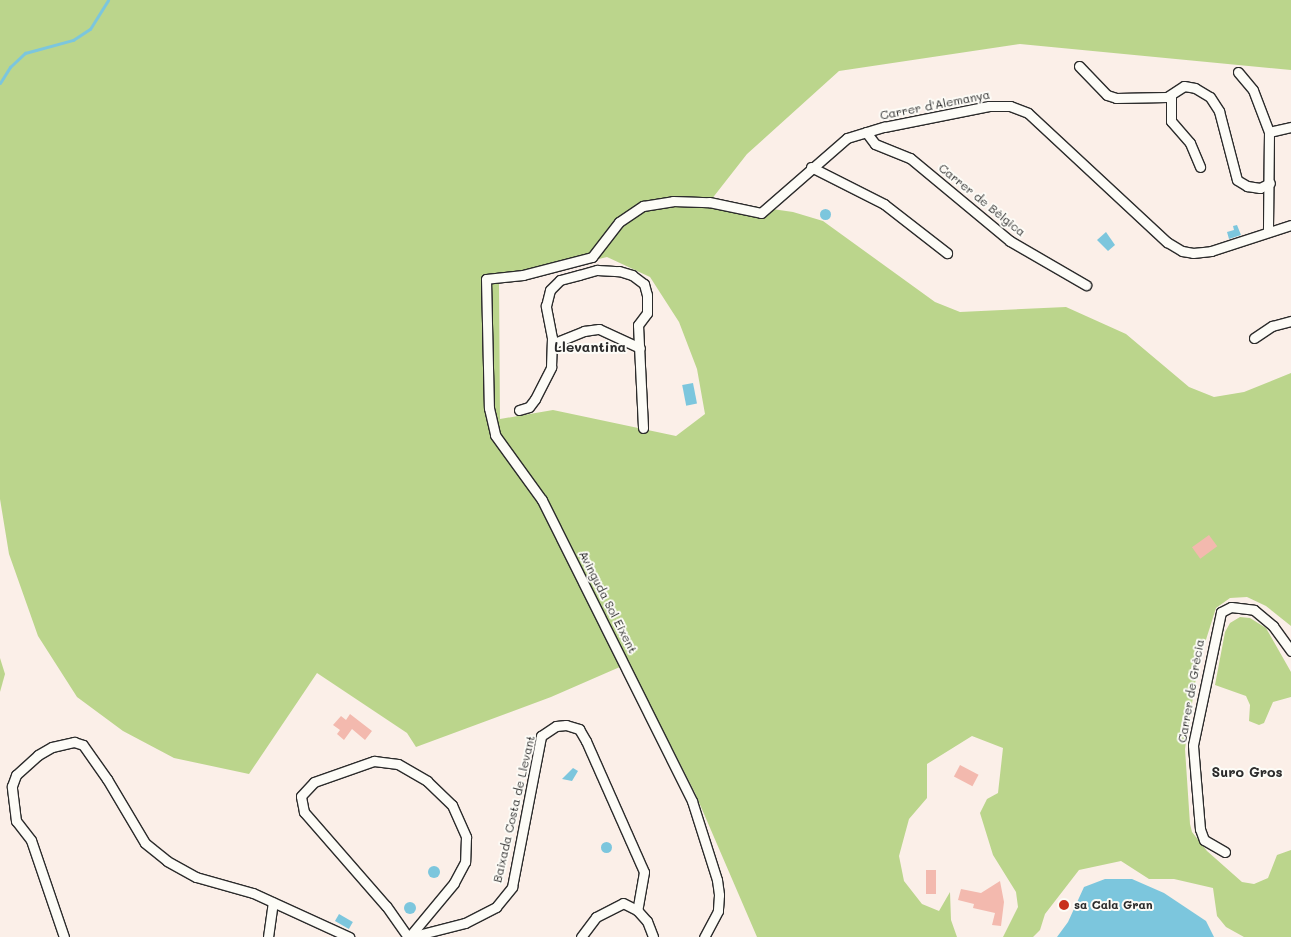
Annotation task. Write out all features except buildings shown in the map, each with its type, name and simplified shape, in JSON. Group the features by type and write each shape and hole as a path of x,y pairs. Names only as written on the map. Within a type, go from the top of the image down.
{"street":[{"path":"1078,66 1111,97 1171,95 1184,86 1196,88 1210,97 1219,111 1237,180 1247,186 1260,188 1270,183"},
{"path":"1238,72 1253,90 1270,132 1268,232"},
{"path":"1171,95 1171,122 1190,143 1200,167"},
{"name":"Carrer d'Alemanya","path":"592,257 619,222 643,206 673,201 709,202 761,213 811,167 847,138 866,132 989,106 1010,106 1028,113 1167,242 1182,251 1193,254 1211,251 1291,225"},
{"path":"1270,132 1291,127"},
{"name":"Carrer de Bèlgica","path":"866,132 875,144 910,158 1010,241 1086,285"},
{"path":"811,167 884,204 947,253"},
{"path":"592,257 596,270"},
{"name":"Avinguda Sol Eixent","path":"592,257 523,275 486,279 488,408 495,434 542,500 692,801 717,880 719,895 718,911 704,937"},
{"path":"519,410 530,407 546,382 552,344 546,306 550,290 560,280 596,270 618,271 632,275 644,284 647,313 638,325 643,428"},
{"path":"1254,338 1272,326 1291,321"},
{"path":"552,344 584,331 599,329 640,348"},
{"name":"Carrer de Grècia","path":"1225,852 1204,840 1200,829 1193,745 1221,612 1241,606 1254,610 1273,626 1291,651"},
{"name":"Baixada Costa de Llevant","path":"409,937 465,923 496,908 512,887 541,736 556,726 566,724 579,729 586,741 644,872 638,910"},
{"path":"64,937 31,840 16,821 12,786 16,776 38,755 67,744 82,745 107,779 145,844 167,861 196,877 238,888 349,937"},
{"path":"374,761 398,764 427,781 452,805 466,837 465,862 454,883 409,937 386,906 304,812 301,796 314,782 374,761"},
{"path":"268,937 273,902"},
{"path":"581,937 596,917 610,907 624,904 638,910 648,921 653,937"}],"green space":[{"path":"0,0 1291,0 1291,70 1020,44 839,71 747,154 711,200 793,212 823,221 935,302 960,312 1066,307 1126,334 1189,387 1214,397 1244,392 1291,373 1291,626 1266,606 1247,597 1230,598 1216,608 1198,665 1185,749 1190,824 1192,832 1207,851 1242,882 1254,884 1268,878 1277,855 1291,850 1291,937 1244,937 1226,927 1217,916 1213,888 1174,879 1149,879 1121,861 1079,870 1045,914 1040,930 1033,937 1003,937 1018,907 1016,892 993,855 980,813 987,799 998,793 1003,748 972,736 927,764 927,798 909,819 899,856 904,881 922,904 939,911 950,892 951,920 957,937 757,937 695,793 629,663 551,697 416,747 407,733 317,673 249,774 174,758 123,731 77,697 38,636 9,554 0,499","holes":["607,257 650,277 679,322 697,369 705,414 676,436 553,410 500,419 499,283"]},
{"path":"1240,617 1250,618 1266,628 1291,672 1291,697 1273,702 1264,723 1259,725 1249,721 1250,705 1246,696 1215,685 1225,632 1230,623"},
{"path":"0,658 5,674 0,692"}],"water":[{"path":"825,208 831,214 825,220 819,214"},
{"path":"1237,225 1241,235 1229,239 1227,232 1234,230 1233,226"},
{"path":"1106,232 1115,245 1108,251 1097,240"},
{"path":"693,383 697,404 686,406 682,385"},
{"path":"573,768 578,771 572,781 562,779"},
{"path":"606,841 612,847 606,853 600,847"},
{"path":"436,866 439,867 439,877 432,878 429,877 428,870 429,867"},
{"path":"1105,879 1132,879 1164,893 1206,921 1214,937 1057,937 1068,922 1084,887"},
{"path":"408,902 412,902 416,908 412,914 408,914 404,910 404,906"},
{"path":"339,914 353,922 349,929 335,921"}],"waterway":[{"path":"0,83 10,67 25,53 73,40 90,29 108,0"}],"place":[{"name":"sa Cala Gran","path":"1064,905"}],"district":[{"name":"Llevantina","path":"590,347"},
{"name":"Suro Gros","path":"1247,772"}]}
